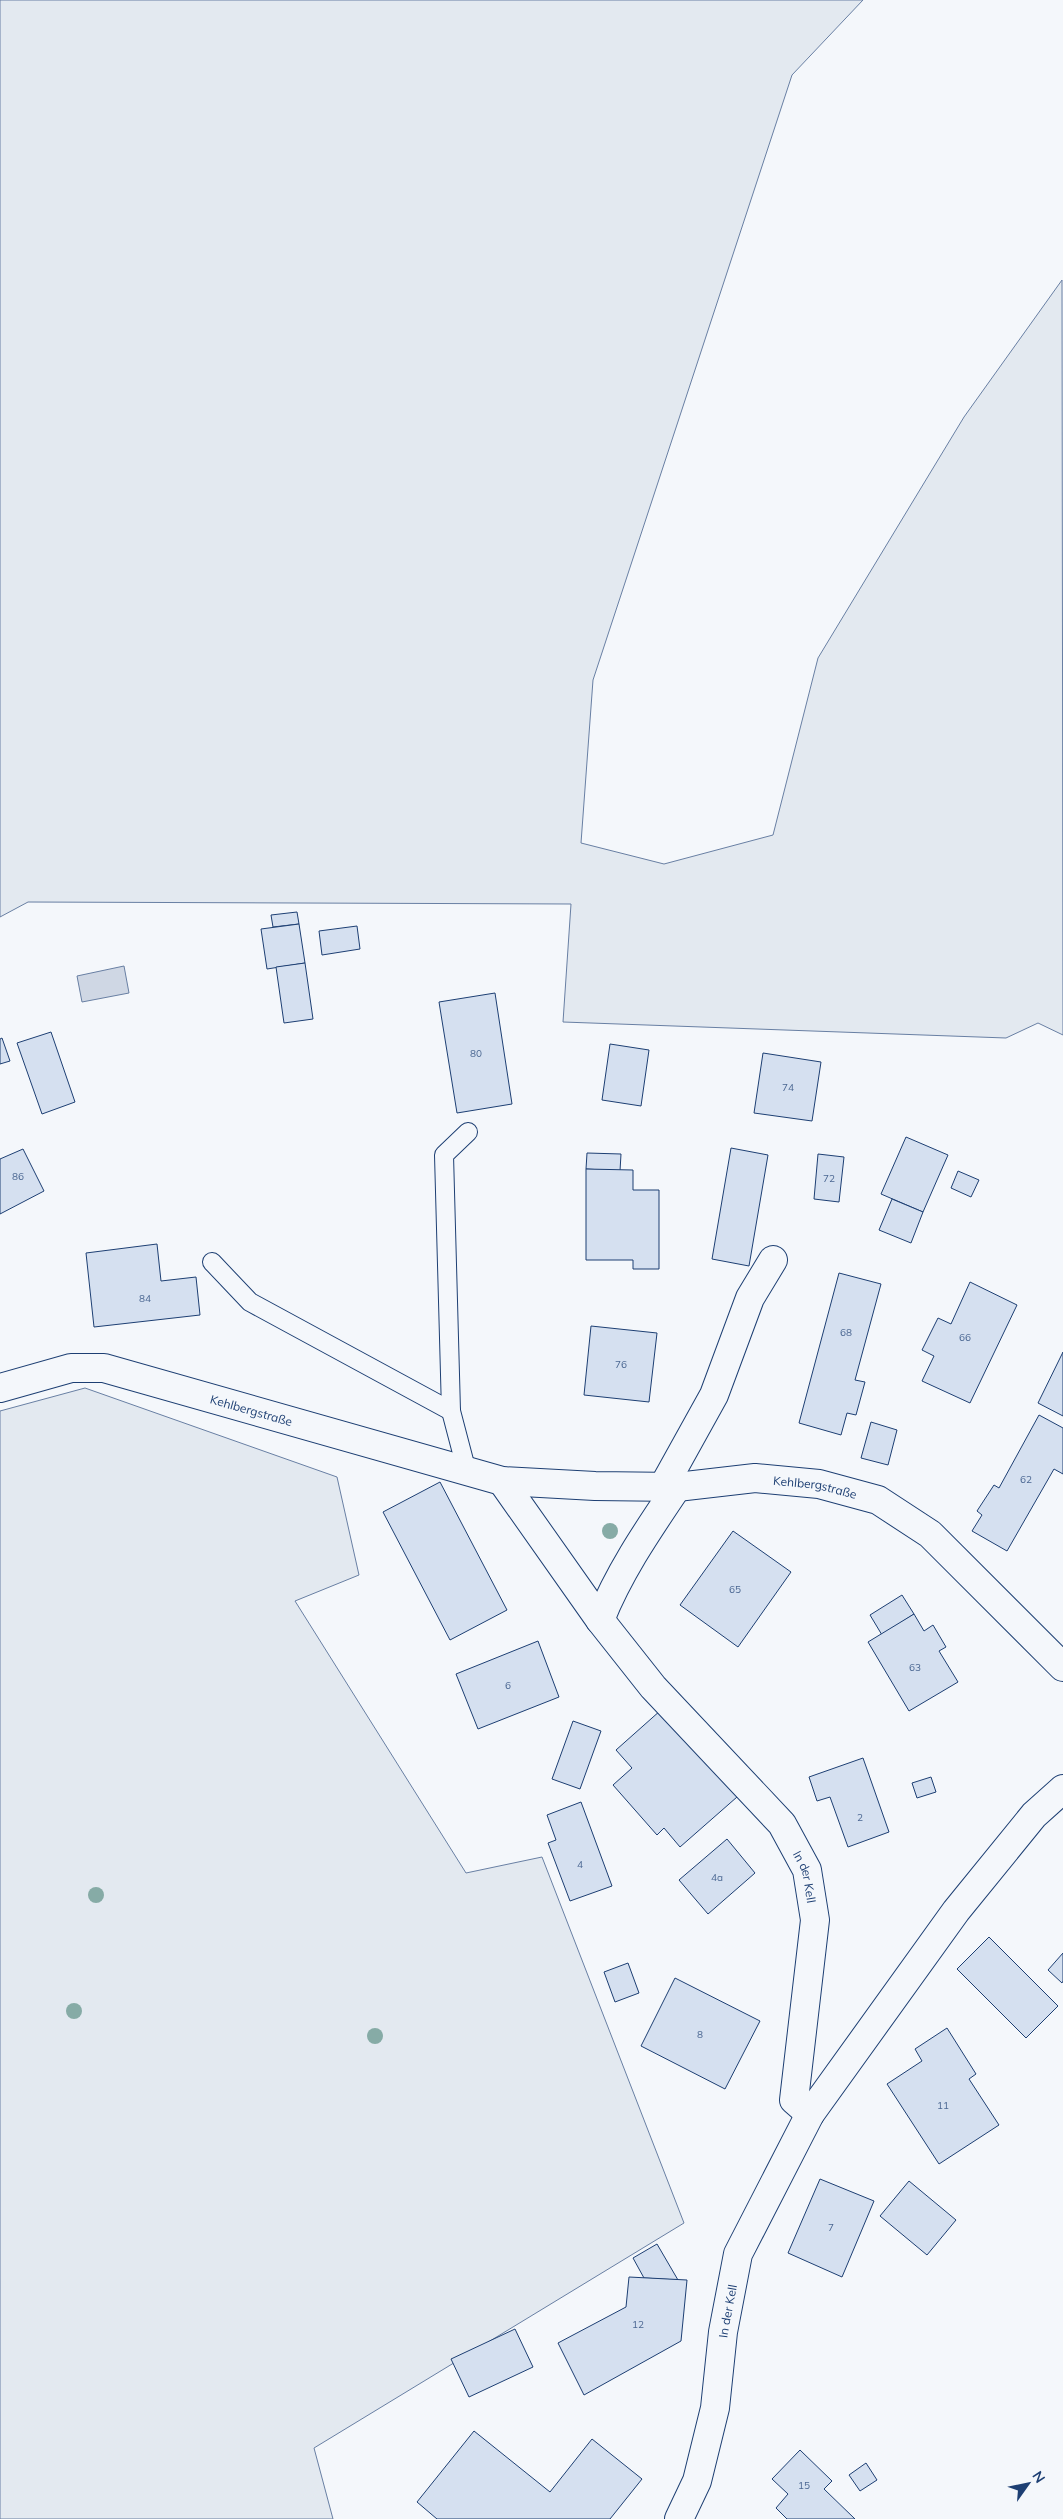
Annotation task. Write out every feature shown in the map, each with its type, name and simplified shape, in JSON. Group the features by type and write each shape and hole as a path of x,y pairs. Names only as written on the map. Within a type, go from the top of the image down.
{"street":[{"path":"600,1620 610,1594 670,1487 714,1395 750,1298 773,1260"},
{"name":"Kehlbergstraße","path":"0,1388 71,1368 104,1368 502,1481 670,1487 755,1478 819,1484 878,1500 930,1534 1063,1666"},
{"path":"502,1481 600,1620"},
{"name":"In der Kell","path":"600,1620 653,1687 782,1824 807,1870 815,1920 794,2100 810,2114"},
{"name":"In der Kell","path":"679,2519 697,2481 715,2408 724,2332 738,2254 810,2114 956,1911 1034,1815 1063,1789"}],"lane":[{"path":"467,1472 451,1411 444,1154 468,1132"},
{"path":"212,1262 250,1302 451,1411"}],"shaded area":[{"path":"0,0 863,0 792,75 593,680 581,843 664,864 773,835 818,658 964,417 1062,280 1063,1035 1038,1023 1006,1038 563,1022 571,904 28,902 0,917"},
{"path":"124,966 129,993 82,1002 77,976"},
{"path":"85,1388 337,1477 359,1575 295,1601 466,1873 542,1857 684,2223 314,2448 333,2519 0,2519 0,1411"}],"building":[{"path":"297,912 299,924 273,927 271,915"},
{"path":"299,924 305,963 267,969 261,929"},
{"path":"357,926 360,949 322,955 319,931"},
{"path":"305,963 313,1019 284,1023 276,967"},
{"path":"495,993 512,1104 457,1113 439,1002"},
{"path":"51,1032 75,1102 42,1114 17,1043"},
{"path":"2,1038 10,1061 0,1064 0,1039"},
{"path":"610,1044 649,1050 641,1106 602,1100"},
{"path":"763,1053 821,1062 812,1121 754,1113"},
{"path":"906,1137 948,1155 923,1212 881,1194"},
{"path":"731,1148 768,1155 749,1266 712,1259"},
{"path":"23,1149 44,1191 0,1214 0,1159"},
{"path":"587,1153 621,1154 620,1171 586,1169"},
{"path":"818,1154 844,1157 839,1202 814,1199"},
{"path":"586,1169 633,1170 633,1190 659,1190 659,1269 633,1269 633,1260 586,1260"},
{"path":"958,1171 979,1180 971,1197 951,1188"},
{"path":"892,1199 923,1212 911,1243 879,1230"},
{"path":"157,1244 161,1281 196,1277 200,1315 94,1327 86,1253"},
{"path":"839,1273 881,1284 855,1380 865,1382 856,1415 847,1413 841,1435 799,1423"},
{"path":"970,1282 1017,1305 970,1403 922,1381 934,1356 922,1350 938,1318 951,1324"},
{"path":"591,1326 657,1333 649,1402 584,1395"},
{"path":"1063,1352 1063,1416 1038,1403"},
{"path":"1039,1415 1063,1428 1063,1474 1054,1469 1007,1551 972,1531 982,1515 977,1511 994,1485 999,1488"},
{"path":"871,1422 897,1430 888,1465 861,1458"},
{"path":"440,1482 507,1610 450,1640 383,1512"},
{"path":"733,1531 791,1572 738,1647 680,1605"},
{"path":"902,1595 914,1614 882,1635 870,1615"},
{"path":"914,1614 924,1631 933,1625 946,1647 939,1651 958,1682 909,1711 868,1642"},
{"path":"538,1641 559,1697 478,1729 456,1674"},
{"path":"661,1710 737,1797 680,1847 664,1828 657,1835 613,1785 632,1768 616,1750"},
{"path":"573,1721 601,1731 580,1789 552,1779"},
{"path":"863,1758 889,1832 848,1847 830,1797 817,1801 809,1777"},
{"path":"931,1777 936,1792 917,1798 912,1783"},
{"path":"581,1802 612,1886 570,1901 548,1843 556,1840 547,1815"},
{"path":"727,1839 755,1873 708,1914 679,1880"},
{"path":"989,1937 1058,2006 1026,2038 957,1969"},
{"path":"1063,1953 1063,1981 1062,1983 1048,1970"},
{"path":"628,1963 639,1993 615,2002 604,1972"},
{"path":"675,1978 760,2021 725,2089 641,2046"},
{"path":"947,2028 976,2074 969,2079 999,2125 939,2164 887,2084 922,2061 915,2049"},
{"path":"820,2179 874,2201 842,2277 788,2253"},
{"path":"909,2181 956,2220 927,2255 880,2216"},
{"path":"657,2244 678,2280 644,2278 633,2258"},
{"path":"629,2277 687,2280 681,2341 584,2395 558,2343 626,2307"},
{"path":"515,2329 533,2367 469,2397 451,2359"},
{"path":"474,2431 550,2492 592,2439 642,2479 610,2519 437,2519 417,2502"},
{"path":"800,2450 832,2481 824,2489 855,2519 787,2519 776,2508 788,2494 772,2479"},
{"path":"866,2463 877,2480 860,2491 849,2475"}]}
